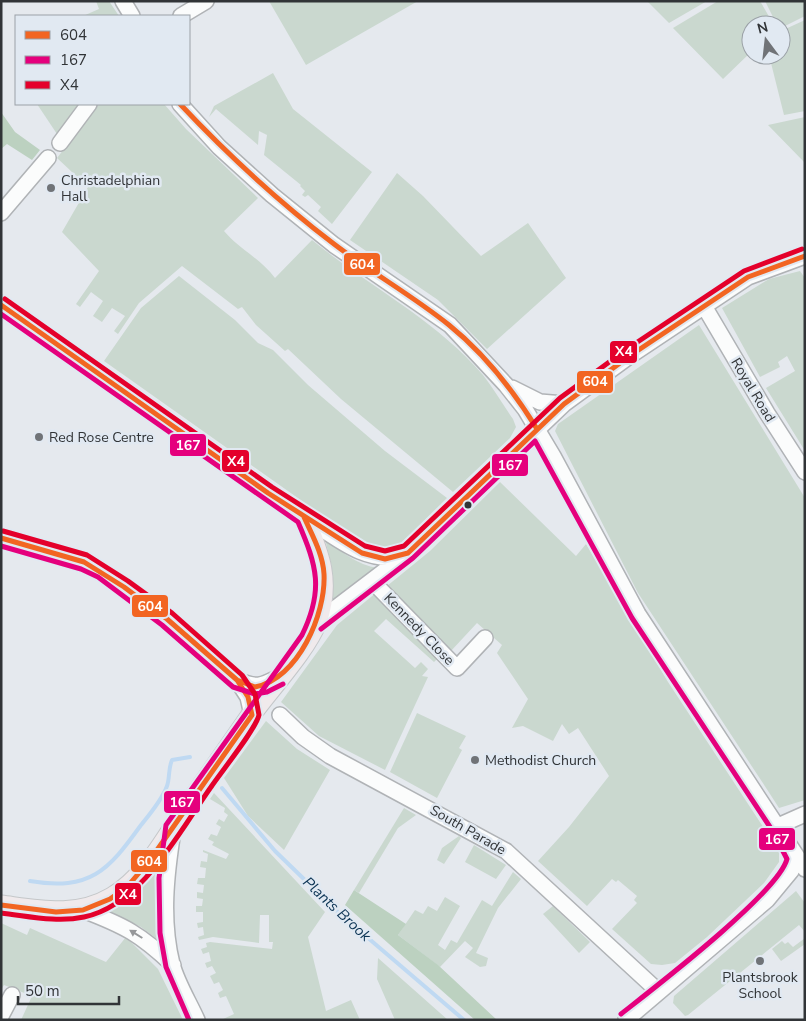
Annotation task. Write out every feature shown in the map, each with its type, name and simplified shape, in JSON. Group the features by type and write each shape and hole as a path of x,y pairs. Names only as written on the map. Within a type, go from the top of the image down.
{"main road":[{"path":"1,305 304,517 319,551 324,573 322,600 316,623 308,639 173,827 127,887 110,898 83,910 56,912 1,905"}],"street":[{"path":"124,1 131,15"},
{"path":"183,15 206,1"},
{"path":"60,142 88,105"},
{"path":"181,105 219,147 272,196 334,245 450,326 506,385 525,409 537,429 638,614 805,868"},
{"path":"1,213 48,158"},
{"path":"316,623 408,553 564,404 748,277 805,256"},
{"name":"Royal Road","path":"704,306 767,414 805,472"},
{"path":"506,385 540,402 564,404"},
{"path":"304,517 362,553 385,559 408,553"},
{"path":"1,538 84,562 102,571 167,619 237,680 248,697 252,715"},
{"name":"Kennedy Close","path":"372,581 457,668 485,638"},
{"path":"237,680 254,687 264,685 280,677"},
{"name":"South Parade","path":"280,715 303,737 330,756 506,851 659,992"},
{"path":"778,826 805,814"},
{"path":"173,827 166,878 165,908 173,965 197,1020"},
{"path":"626,1020 767,900 791,871 794,864 794,853"},
{"path":"83,910 121,924 137,934 173,965"},
{"path":"1,1016 12,995"}],"shaded area":[{"path":"96,1 109,1 118,15 85,15 99,9"},
{"path":"269,1 418,1 306,65"},
{"path":"647,1 707,1 669,23"},
{"path":"718,1 760,1 768,15 741,15 741,62 723,79 673,28"},
{"path":"765,1 805,1 805,16 791,23 791,15 772,15"},
{"path":"805,20 805,111 784,115 772,65 791,65 791,26"},
{"path":"273,73 293,109 372,172 332,224 318,211 321,207 308,195 305,197 302,195 305,191 301,185 264,155 267,135 259,131 258,145 216,109 209,117 214,106"},
{"path":"38,105 82,105 59,137"},
{"path":"98,105 165,105 186,129 258,198 224,231 236,243 263,265 275,278 312,240 333,257 423,320 464,355 483,375 513,419 516,427 510,438 453,492 341,399 288,349 285,351 256,325 242,307 238,309 182,266 139,303 118,334 114,331 125,316 112,308 102,322 93,316 103,301 91,292 80,307 76,304 99,271 62,232 88,187 57,158"},
{"path":"805,117 805,163 768,125"},
{"path":"397,173 423,196 481,256 528,223 566,278 487,349 438,300 350,240"},
{"path":"800,271 805,278 805,451 766,388 795,371 787,356 778,362 780,367 760,377 722,308 769,279"},
{"path":"179,276 235,320 258,343 273,350 308,385 385,451 447,498 397,547 372,548 336,525 104,361 141,308"},
{"path":"699,325 805,498 805,800 779,808 638,593 555,431 558,424"},
{"path":"500,482 576,556 586,544 668,682 779,851 779,862 764,883 707,937 675,963 651,964 612,929 637,903 634,900 637,896 618,880 616,882 612,879 587,906 538,861 569,827 609,776 578,728 569,734 562,724 553,741 523,726 512,728 528,699 497,653 502,645 477,623 450,652 387,586 430,551"},
{"path":"325,539 356,561 378,568 331,604 332,567"},
{"path":"377,592 439,657 434,662 386,619 374,631 415,668 421,662 428,669 422,676 428,677 385,770 319,736 281,702 337,625"},
{"path":"417,713 466,736 459,748 462,750 437,798 390,772"},
{"path":"266,721 297,749 330,770 284,850 248,816 224,778"},
{"path":"214,793 325,912 308,937 326,1011 351,1000 360,1020 221,1020 234,1014 226,996 220,998 218,993 223,990 219,982 214,984 210,976 216,973 212,966 207,968 205,963 211,961 209,952 203,954 201,949 207,947 206,943 210,942 272,949 273,942 269,942 269,915 260,915 259,943 213,937 199,940 198,937 204,935 203,927 198,928 197,923 203,922 203,912 196,912 196,906 202,906 203,899 197,898 197,892 203,893 204,885 197,884 198,878 205,878 206,868 200,867 201,861 207,862 208,854 203,852 203,850 226,859 229,854 212,845 214,842 208,839 211,834 217,836 221,827 216,824 219,819 224,822 228,815 224,812 225,808 210,799"},
{"path":"404,808 416,815 398,828 359,893 354,890"},
{"path":"459,836 461,838 444,864 437,860 442,848"},
{"path":"474,845 506,865 496,879 465,862"},
{"path":"161,861 161,942 141,927 108,911 138,889"},
{"path":"513,872 521,879 498,908 476,953 488,958 486,966 480,967 465,957 473,948 465,941 440,967 398,935 415,910 423,914 428,906 437,911 445,897 460,906 438,945 445,950 451,940 457,943 482,900 492,906"},
{"path":"796,891 805,903 805,932 799,925 685,1016 673,1003 674,996"},
{"path":"553,906 590,942 579,953 543,914"},
{"path":"1,923 27,935 30,928 106,962 126,937 158,969 183,1020 21,1020 32,996 4,985 1,990"},
{"path":"805,938 805,944 781,961 772,949 782,941 785,944 788,942 793,947"},
{"path":"378,958 448,1020 395,1020 377,979"}],"green space":[{"path":"1,112 15,132 40,150 32,160 7,144 1,149"},
{"path":"354,890 406,924 398,935 438,965 497,1020 475,1020 345,905"}],"waterway":[{"name":"Plants Brook","path":"30,881 68,883 83,880 107,866 118,855 159,802 167,786 172,760 190,757"},
{"name":"Plants Brook","path":"222,788 275,851 340,914 464,1020"}],"transit line":[{"name":"604","path":"181,105 235,160 293,212 334,244 421,304 462,336 497,373 537,429"},
{"name":"X4","path":"5,299 272,487 365,546 385,551 404,546 560,398 627,349 744,271 802,249"},
{"name":"604","path":"1,305 268,493 362,553 385,559 408,553 564,404 631,355 748,277 805,256"},
{"name":"167","path":"1,314 298,522 310,552 315,578 315,591 309,619 302,635 166,825 159,878 160,933 166,967 189,1020"},
{"name":"167","path":"321,629 413,558 535,441 632,618 772,830 787,859 779,874 739,916 686,962 621,1014"},
{"name":"604","path":"237,680 255,687 270,681 284,672 296,658 314,625 320,607 324,574 319,552 304,517"},
{"name":"X4","path":"1,913 42,918 74,919 105,910 124,898 141,882 172,845 245,740 259,715 255,694 242,675 172,613 128,581 87,555 3,531"},
{"name":"604","path":"1,538 84,562 124,587 167,619 237,680 248,697 252,715 150,860 127,887 110,899 83,910 56,912 1,905"},
{"name":"167","path":"1,546 81,569 98,577 162,625 233,687 255,694 267,692 283,684"}],"place":[{"name":"Christadelphian Hall","path":"51,188"},
{"name":"Red Rose Centre","path":"39,437"},
{"name":"Methodist Church","path":"475,760"},
{"name":"Plantsbrook School","path":"760,961"}]}
